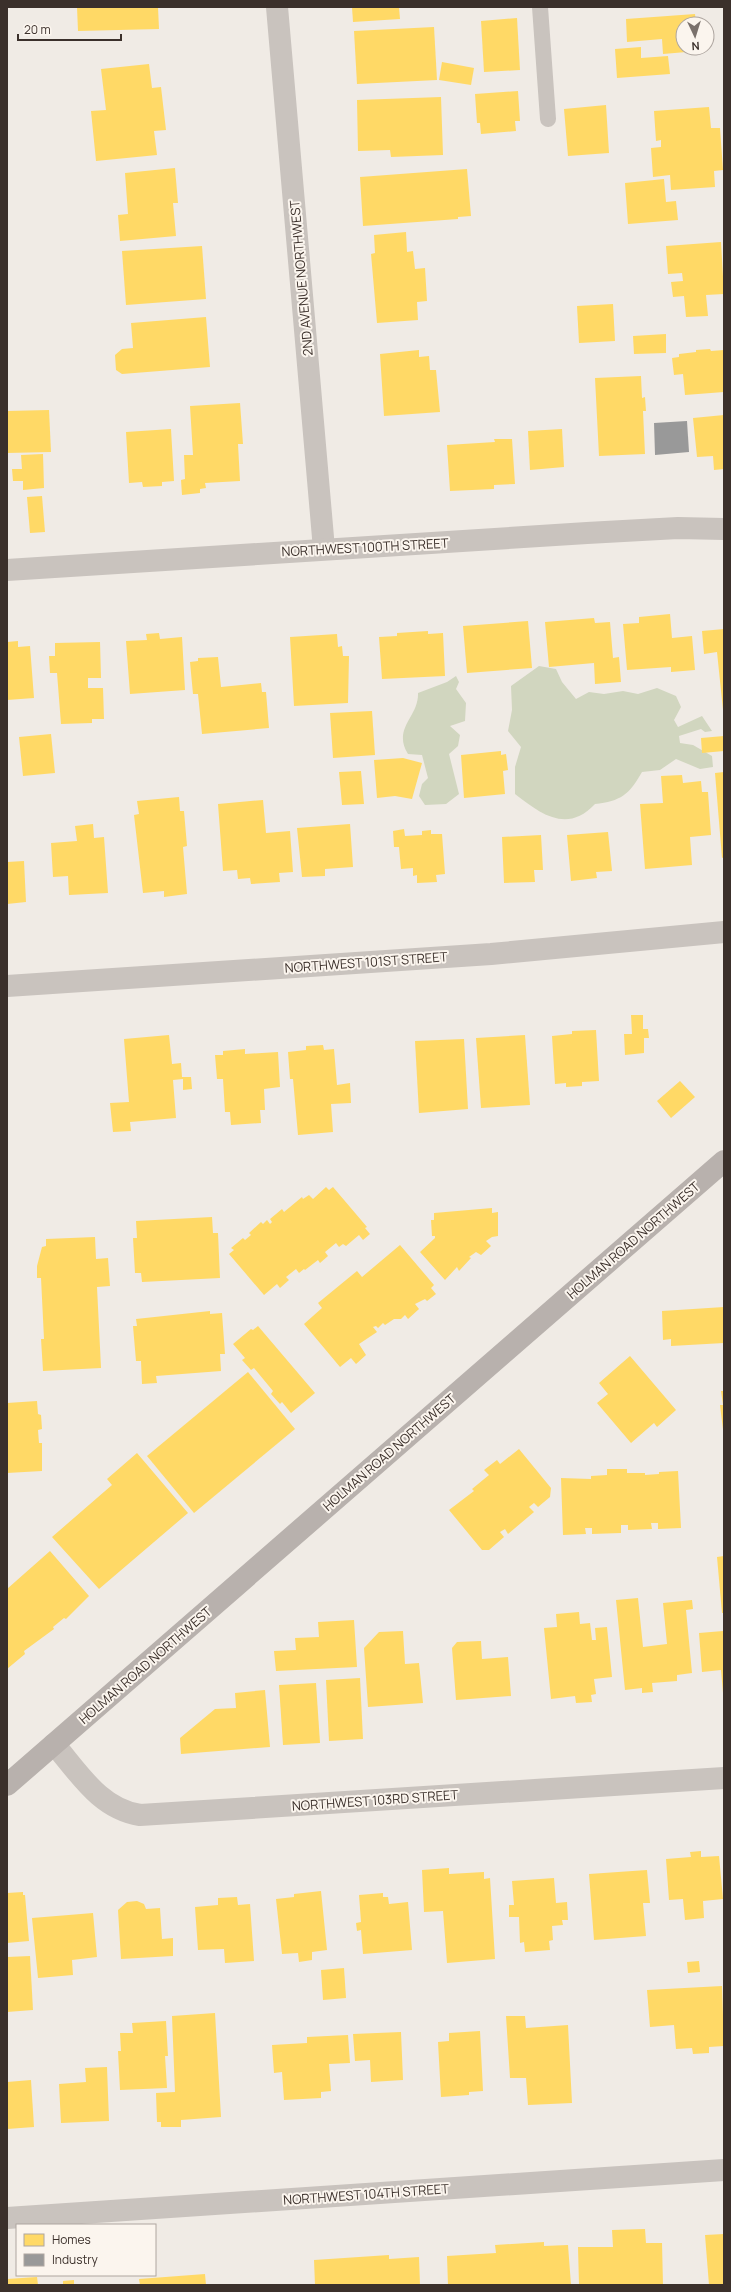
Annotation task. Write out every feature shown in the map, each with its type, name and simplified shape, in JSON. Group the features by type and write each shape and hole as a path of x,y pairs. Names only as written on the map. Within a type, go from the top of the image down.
{"main road":[{"name":"HOLMAN ROAD NORTHWEST","path":"7,1785 724,1161"}],"street":[{"name":"2ND AVENUE NORTHWEST","path":"278,7 324,549"},
{"name":"NORTHWEST 100TH STREET","path":"7,570 678,528 724,529"},
{"name":"NORTHWEST 101ST STREET","path":"7,986 491,954 724,932"},
{"name":"NORTHWEST 103RD STREET","path":"54,1744 98,1795 109,1804 127,1813 140,1815 724,1778"},
{"name":"NORTHWEST 104TH STREET","path":"7,2218 724,2170"}],"lane":[{"path":"540,7 548,119"}],"green space":[{"path":"539,666 556,669 562,682 576,699 589,692 604,694 623,691 638,694 657,688 676,696 681,707 674,720 678,727 702,716 712,731 705,732 701,729 679,736 680,743 693,745 712,756 713,767 700,769 676,759 660,770 642,772 633,786 623,796 604,803 595,804 585,813 574,818 554,818 544,814 515,794 515,767 521,747 508,731 512,710 511,686"},
{"path":"456,676 459,682 456,689 466,703 465,721 450,726 460,735 458,746 449,754 459,794 446,804 425,805 419,796 422,784 428,778 422,755 408,754 404,745 404,730 415,709 418,693 447,682"}],"building: Homes":[{"path":"77,7 158,7 159,29 78,31"},
{"path":"352,7 399,7 400,19 353,22"},
{"path":"695,14 695,16 675,16 675,53 663,54 662,39 627,42 626,19"},
{"path":"517,18 520,70 484,72 481,21"},
{"path":"434,27 437,80 357,84 354,31"},
{"path":"641,47 641,58 668,56 670,74 617,78 615,49"},
{"path":"442,62 474,68 471,85 439,80"},
{"path":"149,64 152,88 161,87 166,130 154,131 157,155 96,161 91,111 106,110 101,69"},
{"path":"518,91 520,121 515,121 516,131 481,134 480,123 477,123 475,94"},
{"path":"441,97 443,155 391,157 390,150 358,151 357,100"},
{"path":"606,105 609,153 568,156 564,109"},
{"path":"709,107 711,128 720,128 723,170 714,171 715,187 671,190 670,175 653,177 651,148 661,147 661,140 656,141 654,111"},
{"path":"175,168 178,203 173,203 176,236 120,241 118,215 128,214 125,173"},
{"path":"467,169 471,216 458,217 458,219 363,226 360,177"},
{"path":"664,179 666,202 676,201 678,220 628,224 625,183"},
{"path":"406,232 407,252 413,251 415,269 425,268 427,301 417,302 418,320 377,323 371,254 375,253 374,235"},
{"path":"721,242 724,294 706,295 708,316 686,317 684,296 673,297 671,282 683,281 682,273 668,274 666,246"},
{"path":"202,246 206,299 126,305 122,251"},
{"path":"613,304 615,341 579,343 577,306"},
{"path":"206,317 210,367 122,374 116,370 115,355 122,349 133,348 131,323"},
{"path":"666,334 666,353 634,354 633,336"},
{"path":"710,349 711,351 724,350 724,392 685,395 683,374 674,375 672,358 679,357 679,354 696,352 696,350"},
{"path":"419,350 419,357 429,356 430,370 436,370 440,412 384,416 380,354"},
{"path":"641,376 642,398 645,397 646,411 643,411 645,454 599,456 595,378"},
{"path":"240,403 243,444 238,444 240,481 205,483 206,488 200,489 200,493 182,495 181,480 185,479 184,455 193,455 190,406"},
{"path":"49,410 51,452 7,453 7,411"},
{"path":"724,415 724,469 714,470 713,456 697,457 693,418"},
{"path":"171,429 174,481 162,482 162,486 143,487 142,482 129,483 126,432"},
{"path":"562,429 564,467 530,470 528,431"},
{"path":"494,439 512,439 515,484 494,485 494,489 450,491 447,445 495,442"},
{"path":"43,454 44,488 23,490 23,481 13,481 12,469 22,469 21,455"},
{"path":"42,496 45,532 30,533 27,497"},
{"path":"670,614 672,638 692,636 695,670 671,672 671,667 627,670 623,624 639,623 639,617"},
{"path":"594,618 595,623 610,622 613,658 619,657 621,682 595,684 594,663 549,667 545,622"},
{"path":"528,621 532,668 467,673 463,626"},
{"path":"724,629 723,710 717,652 704,654 702,631"},
{"path":"428,631 428,634 443,633 445,676 382,679 379,637 397,636 397,633"},
{"path":"159,633 160,639 182,637 185,690 130,694 126,641 147,640 146,634"},
{"path":"337,634 338,647 342,646 343,656 349,656 348,703 294,706 290,637"},
{"path":"18,641 18,647 30,646 34,698 7,700 7,642"},
{"path":"100,642 101,678 88,678 88,688 103,688 104,719 92,719 92,723 61,724 57,673 50,673 49,656 55,656 55,643"},
{"path":"218,657 221,687 261,683 262,692 266,692 269,728 202,734 198,694 193,694 190,662 198,661 198,658"},
{"path":"372,711 375,755 333,758 330,713"},
{"path":"51,734 55,773 23,776 19,737"},
{"path":"724,736 724,751 702,753 701,738"},
{"path":"501,751 501,755 506,754 508,770 503,771 505,794 464,798 461,755"},
{"path":"403,758 422,763 412,799 395,796 377,798 374,760"},
{"path":"361,771 364,804 342,805 339,772"},
{"path":"724,772 724,857 722,858 715,773"},
{"path":"682,775 683,783 701,781 702,792 708,792 711,835 690,837 692,865 645,869 640,804 663,803 661,776"},
{"path":"179,797 180,811 184,811 187,846 183,847 187,894 164,897 164,891 143,893 134,815 139,814 137,801"},
{"path":"263,800 266,833 290,831 293,872 279,873 280,882 251,884 250,878 238,879 237,870 223,871 218,804"},
{"path":"93,824 94,838 104,837 108,893 69,895 68,876 53,877 51,843 77,841 75,826"},
{"path":"350,824 353,867 325,869 325,876 302,877 297,828"},
{"path":"404,829 405,836 422,835 422,831 431,830 431,834 442,834 445,874 436,875 437,882 417,883 417,875 413,876 413,868 401,869 399,847 394,847 393,831"},
{"path":"608,832 612,871 596,872 597,878 571,881 567,835"},
{"path":"541,835 543,870 534,870 535,882 504,883 502,837"},
{"path":"24,861 26,902 7,904 7,862"},
{"path":"631,1015 643,1015 643,1029 648,1029 649,1038 644,1038 644,1053 625,1055 624,1034 632,1034"},
{"path":"596,1030 599,1081 582,1082 582,1086 566,1087 566,1083 555,1084 552,1036 572,1034 572,1031"},
{"path":"169,1035 172,1064 181,1063 182,1077 191,1077 192,1089 183,1090 183,1079 173,1080 176,1118 130,1122 131,1131 113,1132 110,1103 129,1102 124,1039"},
{"path":"525,1035 530,1105 481,1108 476,1038"},
{"path":"464,1039 468,1109 419,1113 415,1041"},
{"path":"323,1045 324,1050 334,1049 337,1085 350,1083 351,1103 331,1104 333,1132 298,1135 293,1079 290,1079 288,1052 306,1050 306,1046"},
{"path":"245,1049 245,1054 278,1052 280,1087 264,1089 265,1110 260,1110 261,1123 231,1125 230,1112 225,1112 223,1079 217,1079 215,1055 223,1055 223,1051"},
{"path":"680,1081 695,1097 671,1118 657,1101"},
{"path":"326,1187 329,1190 333,1187 367,1227 365,1228 370,1234 363,1240 359,1235 346,1246 343,1244 339,1247 336,1243 325,1252 328,1256 320,1263 318,1260 299,1273 296,1269 286,1277 289,1280 280,1288 277,1284 264,1295 229,1254 234,1250 231,1248 243,1238 245,1240 251,1235 249,1233 261,1222 263,1224 267,1220 270,1224 272,1222 270,1219 282,1209 284,1212 302,1197 303,1199 309,1195 313,1199"},
{"path":"492,1208 492,1213 498,1212 498,1236 492,1237 486,1241 491,1246 481,1255 476,1252 469,1257 471,1258 459,1271 457,1267 445,1280 420,1252 435,1238 435,1236 432,1236 431,1220 434,1220 434,1213"},
{"path":"212,1217 213,1233 218,1233 220,1278 142,1282 141,1273 135,1273 133,1238 137,1238 136,1221"},
{"path":"95,1237 96,1259 108,1258 110,1286 97,1287 101,1368 43,1371 41,1339 44,1339 41,1278 37,1278 37,1266 42,1247 46,1246 46,1239"},
{"path":"400,1245 434,1285 431,1288 436,1294 427,1301 425,1299 415,1304 419,1309 408,1319 405,1315 401,1319 394,1319 385,1325 383,1323 378,1328 376,1326 373,1327 377,1332 359,1344 366,1355 356,1364 351,1358 340,1367 304,1324 322,1308 318,1303 357,1271 362,1277"},
{"path":"724,1307 724,1343 671,1346 671,1339 663,1340 662,1311"},
{"path":"210,1311 210,1314 222,1313 225,1354 220,1354 221,1371 156,1376 157,1383 142,1384 141,1361 136,1361 133,1326 137,1326 136,1319"},
{"path":"258,1326 315,1393 291,1413 282,1402 280,1404 271,1394 273,1391 254,1368 251,1370 242,1360 245,1358 233,1344 251,1329 253,1330"},
{"path":"630,1356 676,1410 657,1427 654,1423 631,1443 597,1403 608,1394 599,1383"},
{"path":"248,1372 295,1429 194,1513 147,1456"},
{"path":"721,1391 724,1391 724,1438 720,1405 723,1405"},
{"path":"37,1401 38,1414 41,1415 42,1429 38,1430 39,1443 42,1443 42,1471 7,1473 7,1403"},
{"path":"519,1449 551,1488 550,1497 538,1507 534,1503 529,1507 534,1512 508,1534 505,1529 500,1532 504,1537 489,1550 482,1550 449,1510 474,1491 472,1489 489,1475 484,1470 497,1460 500,1464"},
{"path":"137,1453 188,1513 99,1589 52,1537 112,1485 107,1479"},
{"path":"607,1469 627,1469 627,1473 645,1473 645,1475 659,1474 659,1472 678,1471 681,1528 658,1529 658,1523 651,1523 652,1529 628,1530 628,1525 621,1525 621,1533 592,1534 592,1528 585,1528 586,1534 563,1535 561,1478 591,1479 591,1476 607,1475"},
{"path":"50,1551 89,1596 66,1619 64,1618 53,1627 54,1629 24,1651 25,1654 7,1669 7,1589"},
{"path":"724,1556 724,1613 722,1613 717,1557"},
{"path":"638,1598 643,1647 667,1644 663,1603 692,1600 693,1609 686,1610 692,1673 677,1675 677,1681 652,1683 653,1692 642,1693 642,1688 625,1690 616,1600"},
{"path":"579,1612 580,1624 590,1623 592,1640 596,1640 595,1628 607,1627 612,1677 594,1679 596,1694 591,1695 592,1702 576,1703 575,1696 551,1699 544,1628 557,1627 556,1614"},
{"path":"354,1620 357,1667 276,1671 274,1651 296,1650 295,1638 319,1637 318,1622"},
{"path":"403,1631 405,1664 419,1663 423,1703 368,1707 364,1648 379,1632"},
{"path":"723,1631 723,1693 721,1670 702,1672 699,1633"},
{"path":"481,1641 482,1659 508,1657 511,1696 456,1700 452,1648 457,1642"},
{"path":"360,1678 363,1739 329,1741 326,1680"},
{"path":"316,1683 320,1743 283,1745 279,1685"},
{"path":"265,1690 270,1747 181,1754 180,1738 215,1709 236,1708 235,1693"},
{"path":"701,1851 701,1857 719,1856 723,1899 703,1901 704,1918 685,1920 683,1899 669,1900 666,1859 691,1857 690,1852"},
{"path":"449,1868 449,1874 484,1872 484,1879 490,1878 495,1959 447,1963 443,1911 424,1912 422,1870"},
{"path":"647,1870 650,1903 643,1903 646,1936 594,1940 589,1874"},
{"path":"554,1878 556,1903 567,1902 568,1920 562,1920 563,1925 552,1926 553,1940 549,1941 550,1950 525,1952 524,1942 520,1943 519,1917 509,1917 509,1905 514,1905 512,1881"},
{"path":"321,1891 327,1950 312,1952 312,1960 299,1962 298,1953 282,1954 276,1899 294,1897 294,1894"},
{"path":"23,1892 23,1895 25,1895 29,1941 7,1943 7,1893"},
{"path":"383,1893 383,1897 388,1897 389,1904 408,1902 412,1950 363,1954 361,1930 357,1931 356,1923 361,1922 359,1895"},
{"path":"237,1897 238,1905 250,1904 254,1961 225,1963 224,1949 198,1950 195,1907 218,1905 218,1898"},
{"path":"137,1901 144,1904 146,1909 160,1908 162,1939 173,1938 173,1956 121,1959 118,1910 127,1902"},
{"path":"93,1913 97,1957 72,1960 73,1975 38,1978 32,1918"},
{"path":"30,1956 33,2010 7,2012 7,1957"},
{"path":"699,1961 700,1972 688,1973 687,1962"},
{"path":"344,1968 346,1998 323,2000 321,1970"},
{"path":"722,1986 724,2046 709,2047 709,2053 693,2054 692,2048 676,2049 674,2025 650,2027 647,1990"},
{"path":"215,2013 221,2117 181,2120 181,2127 161,2127 161,2122 157,2122 156,2093 175,2092 172,2016"},
{"path":"506,2016 525,2016 526,2028 568,2025 572,2103 528,2105 526,2078 510,2078"},
{"path":"166,2021 168,2056 165,2056 167,2088 120,2090 118,2051 121,2051 120,2033 133,2033 132,2023"},
{"path":"480,2031 483,2091 469,2092 469,2095 441,2097 438,2042 449,2041 449,2033"},
{"path":"401,2032 403,2080 371,2082 370,2060 355,2061 353,2034"},
{"path":"348,2035 350,2063 329,2064 331,2091 321,2092 321,2098 284,2100 282,2072 274,2073 272,2045 307,2043 307,2037"},
{"path":"107,2067 109,2121 61,2123 59,2084 86,2082 85,2068"},
{"path":"31,2080 34,2127 7,2129 7,2082"},
{"path":"645,2229 646,2243 662,2243 663,2285 579,2285 578,2247 613,2247 612,2230"},
{"path":"724,2234 724,2285 709,2285 705,2235"},
{"path":"544,2242 544,2246 568,2245 571,2285 448,2285 447,2256 496,2253 495,2245"},
{"path":"389,2255 389,2259 419,2257 420,2285 315,2285 314,2260"},
{"path":"205,2274 206,2285 140,2285 139,2279"},
{"path":"37,2277 38,2285 7,2285 7,2279"},
{"path":"74,2280 74,2285 63,2285 63,2281"}],"building: Industry":[{"path":"687,421 689,452 655,455 654,423"}]}
